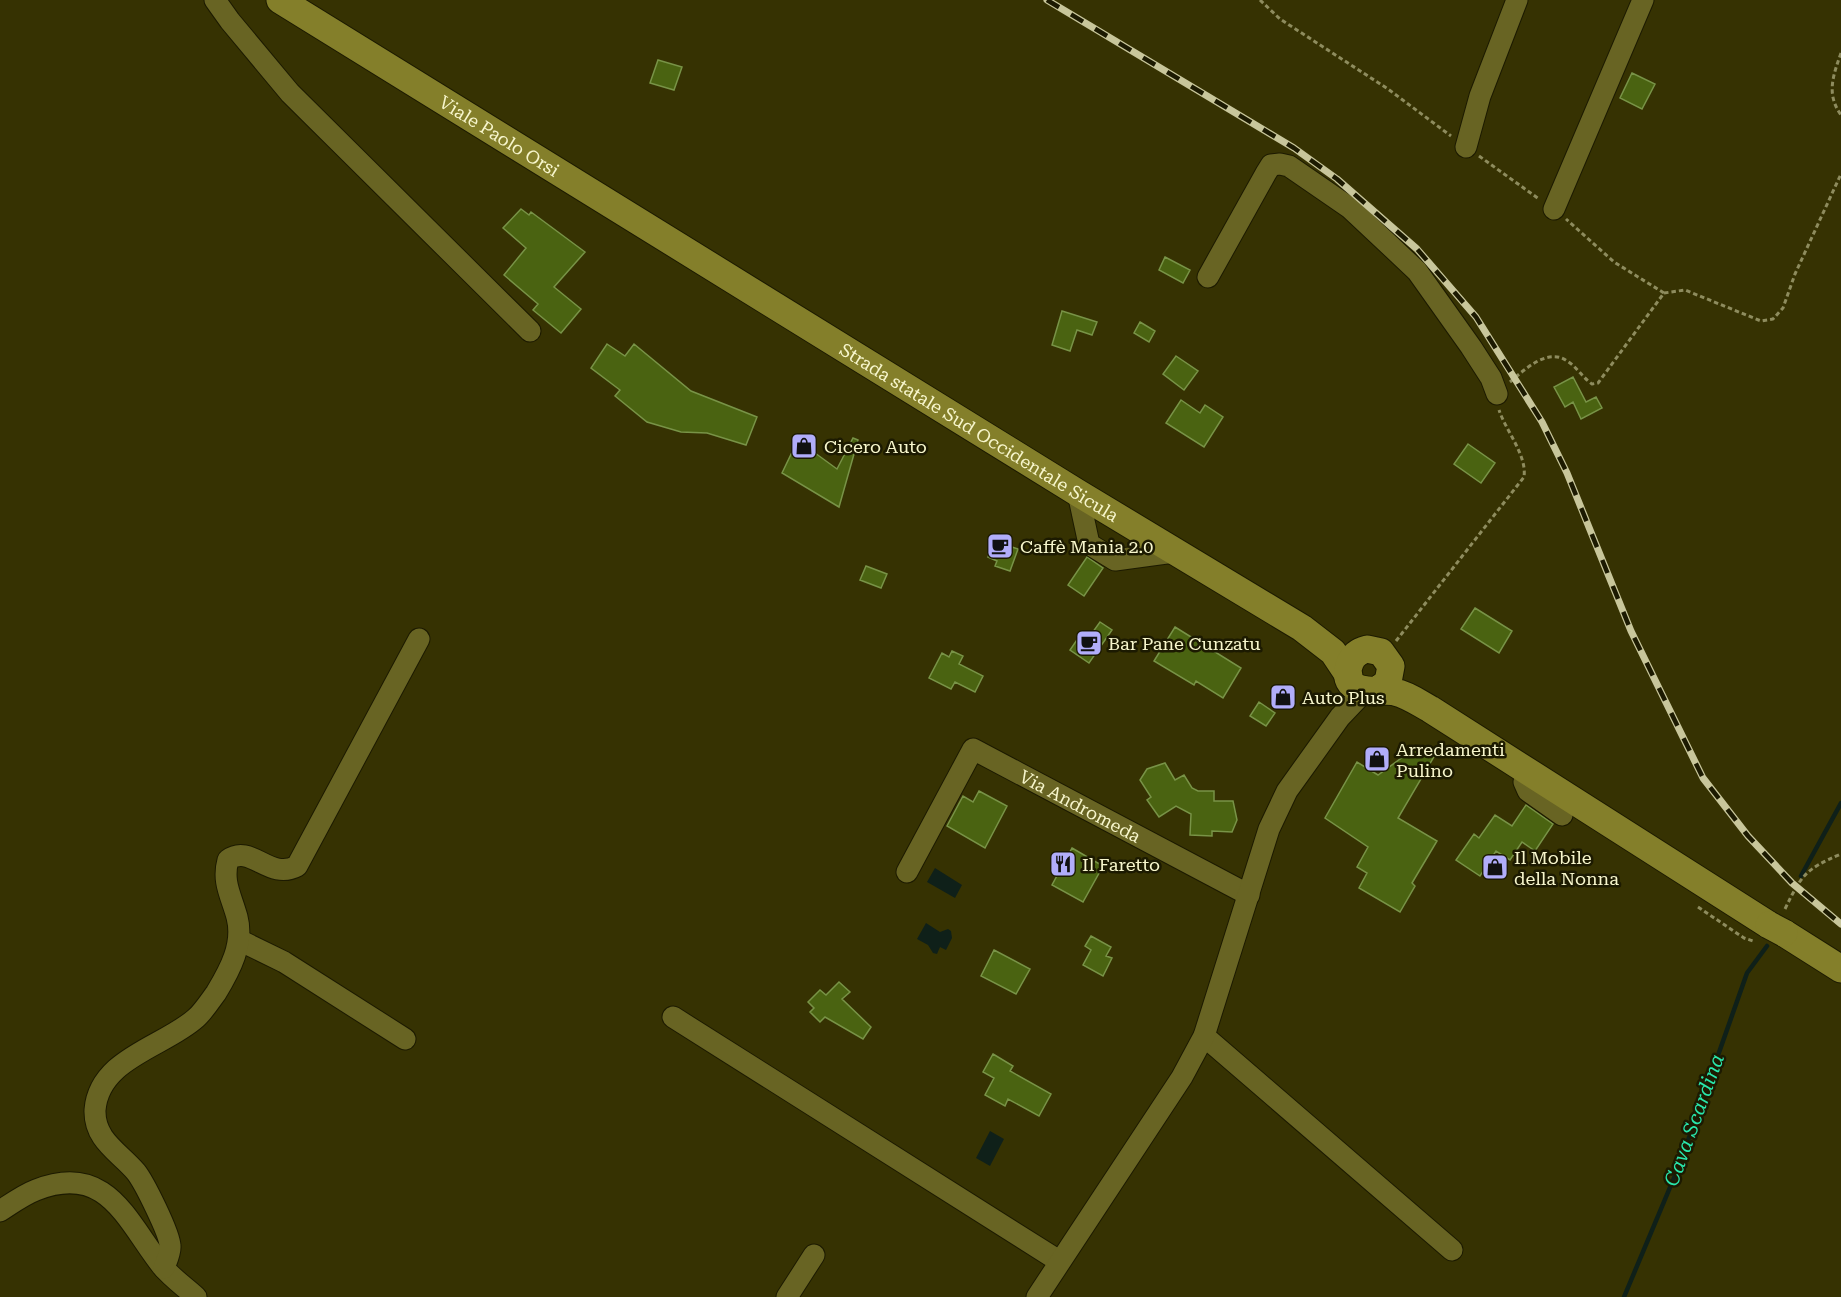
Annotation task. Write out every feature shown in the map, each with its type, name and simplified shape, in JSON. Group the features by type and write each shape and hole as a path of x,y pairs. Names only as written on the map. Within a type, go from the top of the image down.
{"main road":[{"name":"Viale Paolo Orsi","path":"280,0 719,272"},
{"name":"Strada statale Sud Occidentale Sicula","path":"719,272 1174,552 1302,628"},
{"path":"1302,628 1340,645 1381,657 1408,690 1430,709 1527,773 1841,969"},
{"path":"1302,628 1333,652 1361,685 1394,692 1430,709"},
{"path":"1361,685 1351,660 1358,652 1381,657"},
{"path":"1361,685 1388,682 1381,657"}],"street":[{"path":"215,0 290,93 530,331"},
{"path":"1466,147 1480,96 1517,0"},
{"path":"1554,209 1643,0"},
{"path":"1208,277 1271,165 1289,166 1350,208 1417,271 1481,362 1497,394"},
{"path":"1078,493 1089,544 1115,560 1174,552"},
{"path":"164,1268 170,1246 148,1190 137,1173 102,1138 97,1128 95,1109 102,1086 115,1070 196,1018 223,980 239,940 237,918 224,876 228,860 234,855 243,854 277,871 288,871 297,866 419,639"},
{"path":"1037,1297 1182,1077 1204,1036 1269,829 1287,791 1361,685"},
{"name":"Via Andromeda","path":"908,872 974,749 1249,895"},
{"path":"1527,773 1524,782 1528,791 1562,815"},
{"path":"239,940 284,962 405,1039"},
{"path":"673,1017 1059,1261"},
{"path":"1204,1036 1452,1250"},
{"path":"0,1211 34,1190 70,1182 86,1184 112,1199 126,1212 164,1268 196,1297"},
{"path":"787,1297 814,1255"}],"path":[{"path":"1260,0 1280,19 1389,89 1554,209 1614,262 1664,293 1685,290 1761,321 1773,319 1782,308 1795,274 1841,174"},
{"path":"1841,53 1831,82 1831,96 1841,115"},
{"path":"1381,657 1524,477 1523,460 1505,428 1497,404 1497,394 1542,359 1556,356 1566,360 1592,384 1598,383 1664,293"},
{"path":"1801,876 1821,862 1841,854"}],"shaded area":[{"path":"935,868 962,885 955,898 927,882"},
{"path":"926,923 940,932 948,929 951,931 952,938 946,950 940,947 937,954 933,953 928,945 917,939"},
{"path":"990,1131 1004,1139 990,1166 976,1158"}],"building":[{"path":"658,60 682,67 674,90 650,83"},
{"path":"1632,73 1655,84 1642,109 1620,98"},
{"path":"521,209 529,215 531,212 585,252 554,287 581,309 561,333 533,310 538,304 504,275 526,248 503,228"},
{"path":"1165,257 1190,270 1183,283 1159,270"},
{"path":"1062,311 1097,322 1092,335 1077,330 1070,351 1052,345"},
{"path":"1140,322 1155,331 1149,342 1134,333"},
{"path":"607,344 625,356 634,344 691,391 757,417 746,445 707,433 681,432 647,422 615,396 620,390 591,368"},
{"path":"1176,356 1198,371 1184,390 1163,374"},
{"path":"1573,377 1586,402 1596,397 1602,408 1581,419 1573,402 1565,407 1554,387"},
{"path":"1181,400 1200,413 1205,405 1223,417 1204,447 1166,423"},
{"path":"853,438 858,440 839,507 782,473 795,446 801,450 804,445 837,469"},
{"path":"1468,444 1495,463 1481,483 1454,464"},
{"path":"996,535 1011,541 1009,546 1018,549 1010,571 995,566 997,561 988,557"},
{"path":"1087,557 1103,568 1084,596 1068,585"},
{"path":"866,566 887,574 881,588 860,580"},
{"path":"1475,608 1512,631 1499,653 1461,629"},
{"name":"Bar Pane Cunzatu","path":"1100,622 1112,630 1089,663 1070,650 1083,631 1090,636"},
{"path":"1175,627 1241,668 1223,698 1196,681 1194,685 1154,661"},
{"path":"952,651 963,656 959,664 983,676 975,692 955,682 951,689 929,678 942,653 949,657"},
{"path":"1259,702 1275,713 1266,726 1250,716"},
{"path":"1418,746 1435,755 1398,818 1437,841 1412,883 1415,886 1400,912 1359,888 1367,873 1357,867 1368,847 1325,818 1357,762 1378,775"},
{"path":"1165,763 1175,780 1184,775 1192,788 1198,791 1214,791 1214,801 1233,801 1237,820 1232,832 1212,831 1212,836 1190,835 1191,814 1176,806 1159,817 1147,800 1151,797 1140,780 1147,769"},
{"path":"979,791 1007,806 985,848 947,826 963,796 973,802"},
{"path":"1526,805 1553,824 1535,851 1522,842 1510,860 1496,851 1480,876 1456,860 1474,834 1479,838 1495,815 1512,826"},
{"path":"1072,848 1103,866 1083,902 1052,885"},
{"path":"1091,936 1111,947 1106,956 1112,958 1103,976 1083,965 1091,950 1085,946"},
{"path":"994,950 1030,969 1016,994 981,976"},
{"path":"839,982 850,992 842,999 871,1027 863,1039 825,1017 820,1022 810,1012 814,1008 808,1002 820,990 826,995"},
{"path":"993,1054 1013,1066 1010,1071 1051,1094 1039,1116 1008,1099 1005,1106 985,1095 994,1078 983,1072"}],"waterway":[{"path":"1801,876 1841,803"},
{"name":"Cava Scardina","path":"1624,1297 1679,1166 1747,973 1767,946"}],"railway":[{"path":"1047,0 1294,148 1337,179 1417,249 1476,317 1542,422 1567,473 1631,631 1703,778 1748,836 1792,883 1841,924"}],"place":[{"name":"Cicero Auto","path":"804,446"},
{"name":"Caffè Mania 2.0","path":"1000,546"},
{"name":"Bar Pane Cunzatu","path":"1089,643"},
{"name":"Auto Plus","path":"1283,697"},
{"name":"Arredamenti Pulino","path":"1377,759"},
{"name":"Il Faretto","path":"1063,864"},
{"name":"Il Mobile della Nonna","path":"1495,867"}]}
